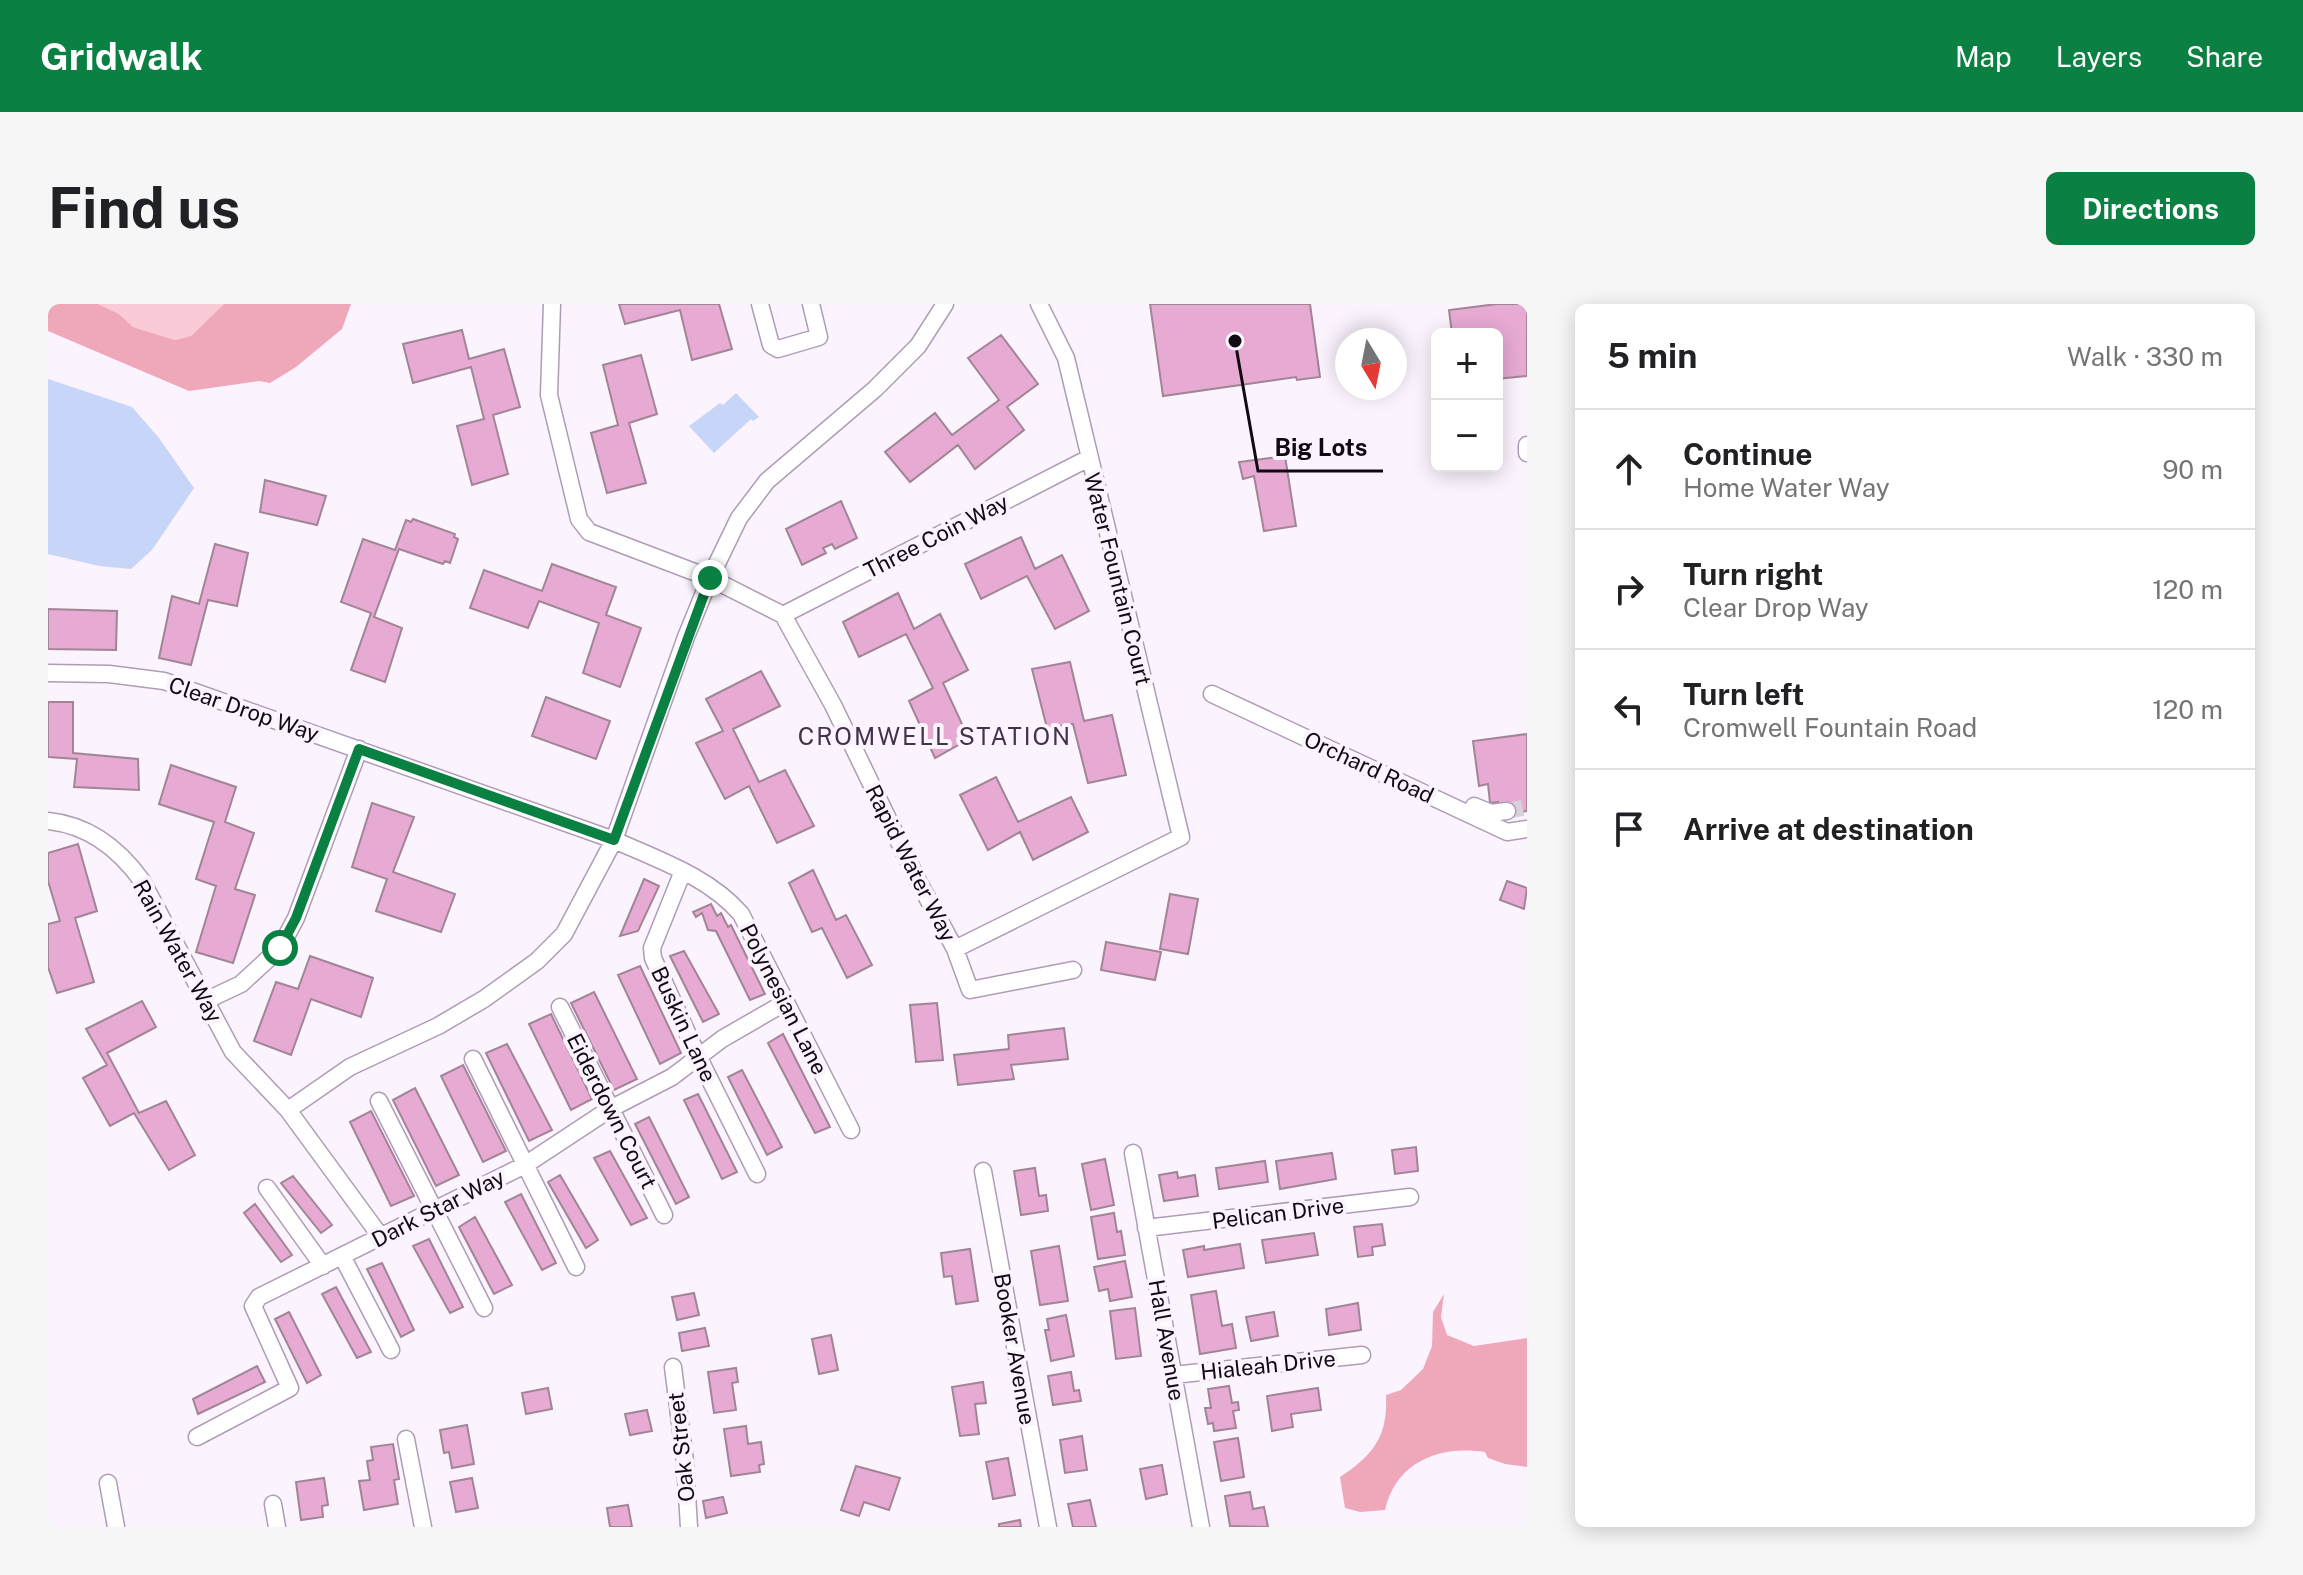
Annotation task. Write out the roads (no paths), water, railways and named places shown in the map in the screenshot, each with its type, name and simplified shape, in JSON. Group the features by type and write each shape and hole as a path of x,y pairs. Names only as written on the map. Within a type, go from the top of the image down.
{"street":[{"path":"552,304 549,395 579,519 589,532 710,578 783,615"},
{"path":"760,304 771,345 778,349 819,337 811,304"},
{"path":"288,1110 350,1067 438,1026 484,999 537,961 564,934 614,840 710,578 739,518 767,481 875,389 918,346 945,304"},
{"name":"Water Fountain Court","path":"1026,304 1048,323"},
{"name":"Water Fountain Court","path":"955,949 1181,837 1066,358 1039,304"},
{"path":"1526,446 1527,453"},
{"name":"Three Coin Way","path":"783,615 1089,458"},
{"name":"Rapid Water Way","path":"783,615 833,705 917,879 955,949 970,990 1073,970"},
{"name":"Clear Drop Way","path":"48,673 109,674 164,681 614,840"},
{"name":"Orchard Road","path":"1212,694 1507,832 1527,829"},
{"path":"205,1001 241,984 280,948 296,918 359,749"},
{"path":"1403,783 1427,786 1491,813 1507,811"},
{"name":"Rain Water Way","path":"48,821 70,823 99,838 126,859 142,881 233,1052 288,1110 381,1237"},
{"name":"Polynesian Lane","path":"614,840 683,871 729,900 741,914 851,1130"},
{"name":"Buskin Lane","path":"683,871 652,948 657,971 757,1174"},
{"name":"Dark Star Way","path":"197,1437 290,1388 253,1306 259,1297 525,1165 610,1109 672,1077 722,1039 786,1002"},
{"name":"Eiderdown Court","path":"560,1007 664,1215"},
{"path":"473,1059 576,1267"},
{"path":"379,1101 484,1308"},
{"name":"Hall Avenue","path":"1133,1153 1201,1527"},
{"name":"Booker Avenue","path":"983,1171 1048,1527"},
{"path":"267,1188 323,1266"},
{"name":"Pelican Drive","path":"1146,1228 1410,1197"},
{"path":"342,1256 391,1350"},
{"name":"Hialeah Drive","path":"1173,1375 1362,1355"},
{"name":"Oak Street","path":"673,1367 685,1462 689,1527"},
{"path":"406,1439 423,1527"},
{"path":"108,1483 116,1527"},
{"path":"273,1504 277,1527"}],"water":[{"path":"48,379 132,407 159,438 194,488 152,550 131,569 99,566 48,554"},
{"path":"736,393 759,417 753,421 751,419 714,453 689,426"}],"tunnel":[{"path":"1507,811 1527,807"}],"place":[{"name":"Big Lots","path":"1235,341"}],"district":[{"name":"CROMWELL STATION","path":"935,736"}]}
